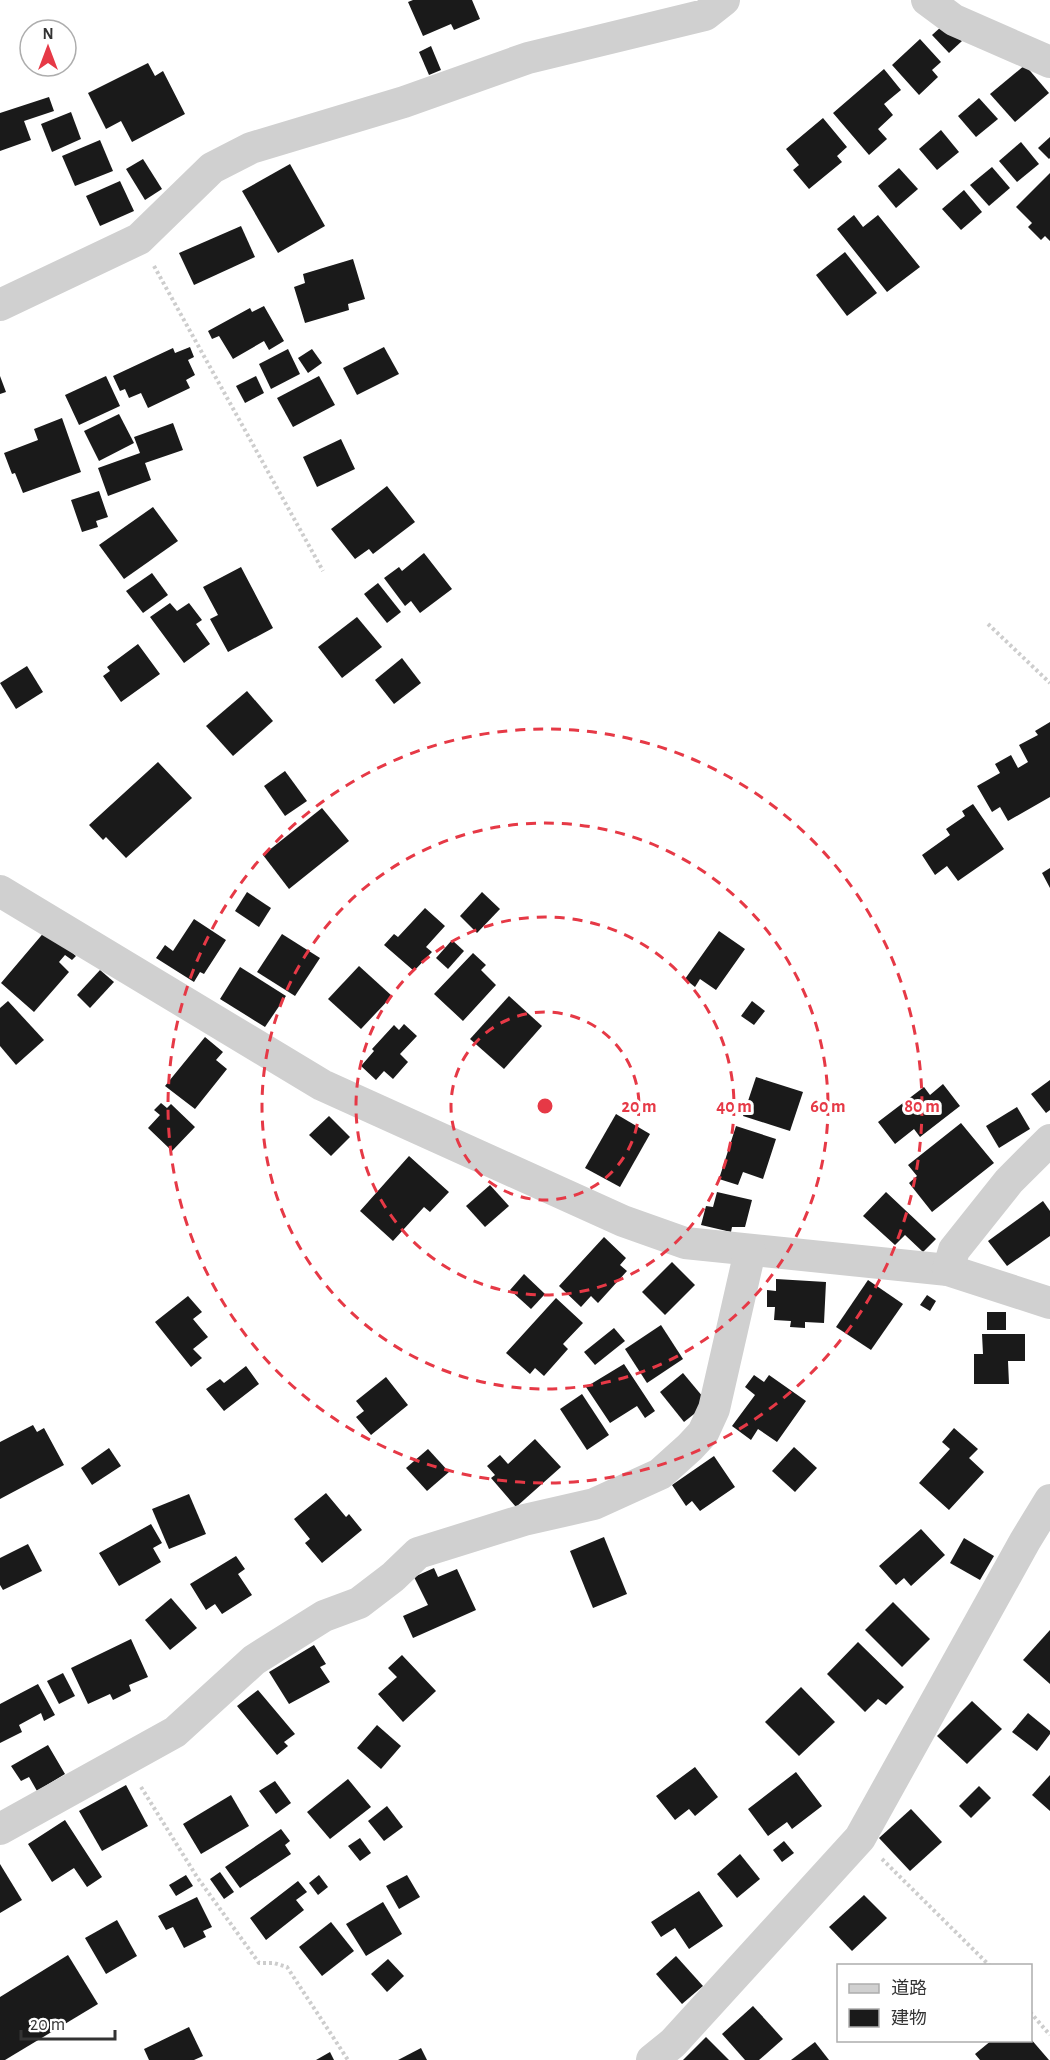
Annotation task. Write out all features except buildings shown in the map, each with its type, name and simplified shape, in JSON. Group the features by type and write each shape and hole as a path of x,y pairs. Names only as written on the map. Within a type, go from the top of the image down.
{"street":[{"path":"0,305 139,239 212,168 251,148 404,102 528,58 705,15 724,0"},
{"path":"927,0 954,20 1050,62"},
{"path":"0,891 322,1085 623,1221 685,1243 948,1270 1050,1303"},
{"path":"948,1270 954,1250 1009,1181 1050,1140"},
{"path":"0,1829 175,1732 254,1660 324,1616 359,1603 393,1577 418,1553 524,1520 594,1504 666,1469 703,1433 714,1409 750,1251"},
{"path":"652,2060 673,2043 860,1838 1050,1500"}],"path":[{"path":"139,239 323,571"},
{"path":"988,624 1050,683"},
{"path":"125,1761 197,1877 259,1963 274,1963 287,1967 348,2060"},
{"path":"860,1838 989,1964"},
{"path":"1032,2014 1050,2035"}]}
